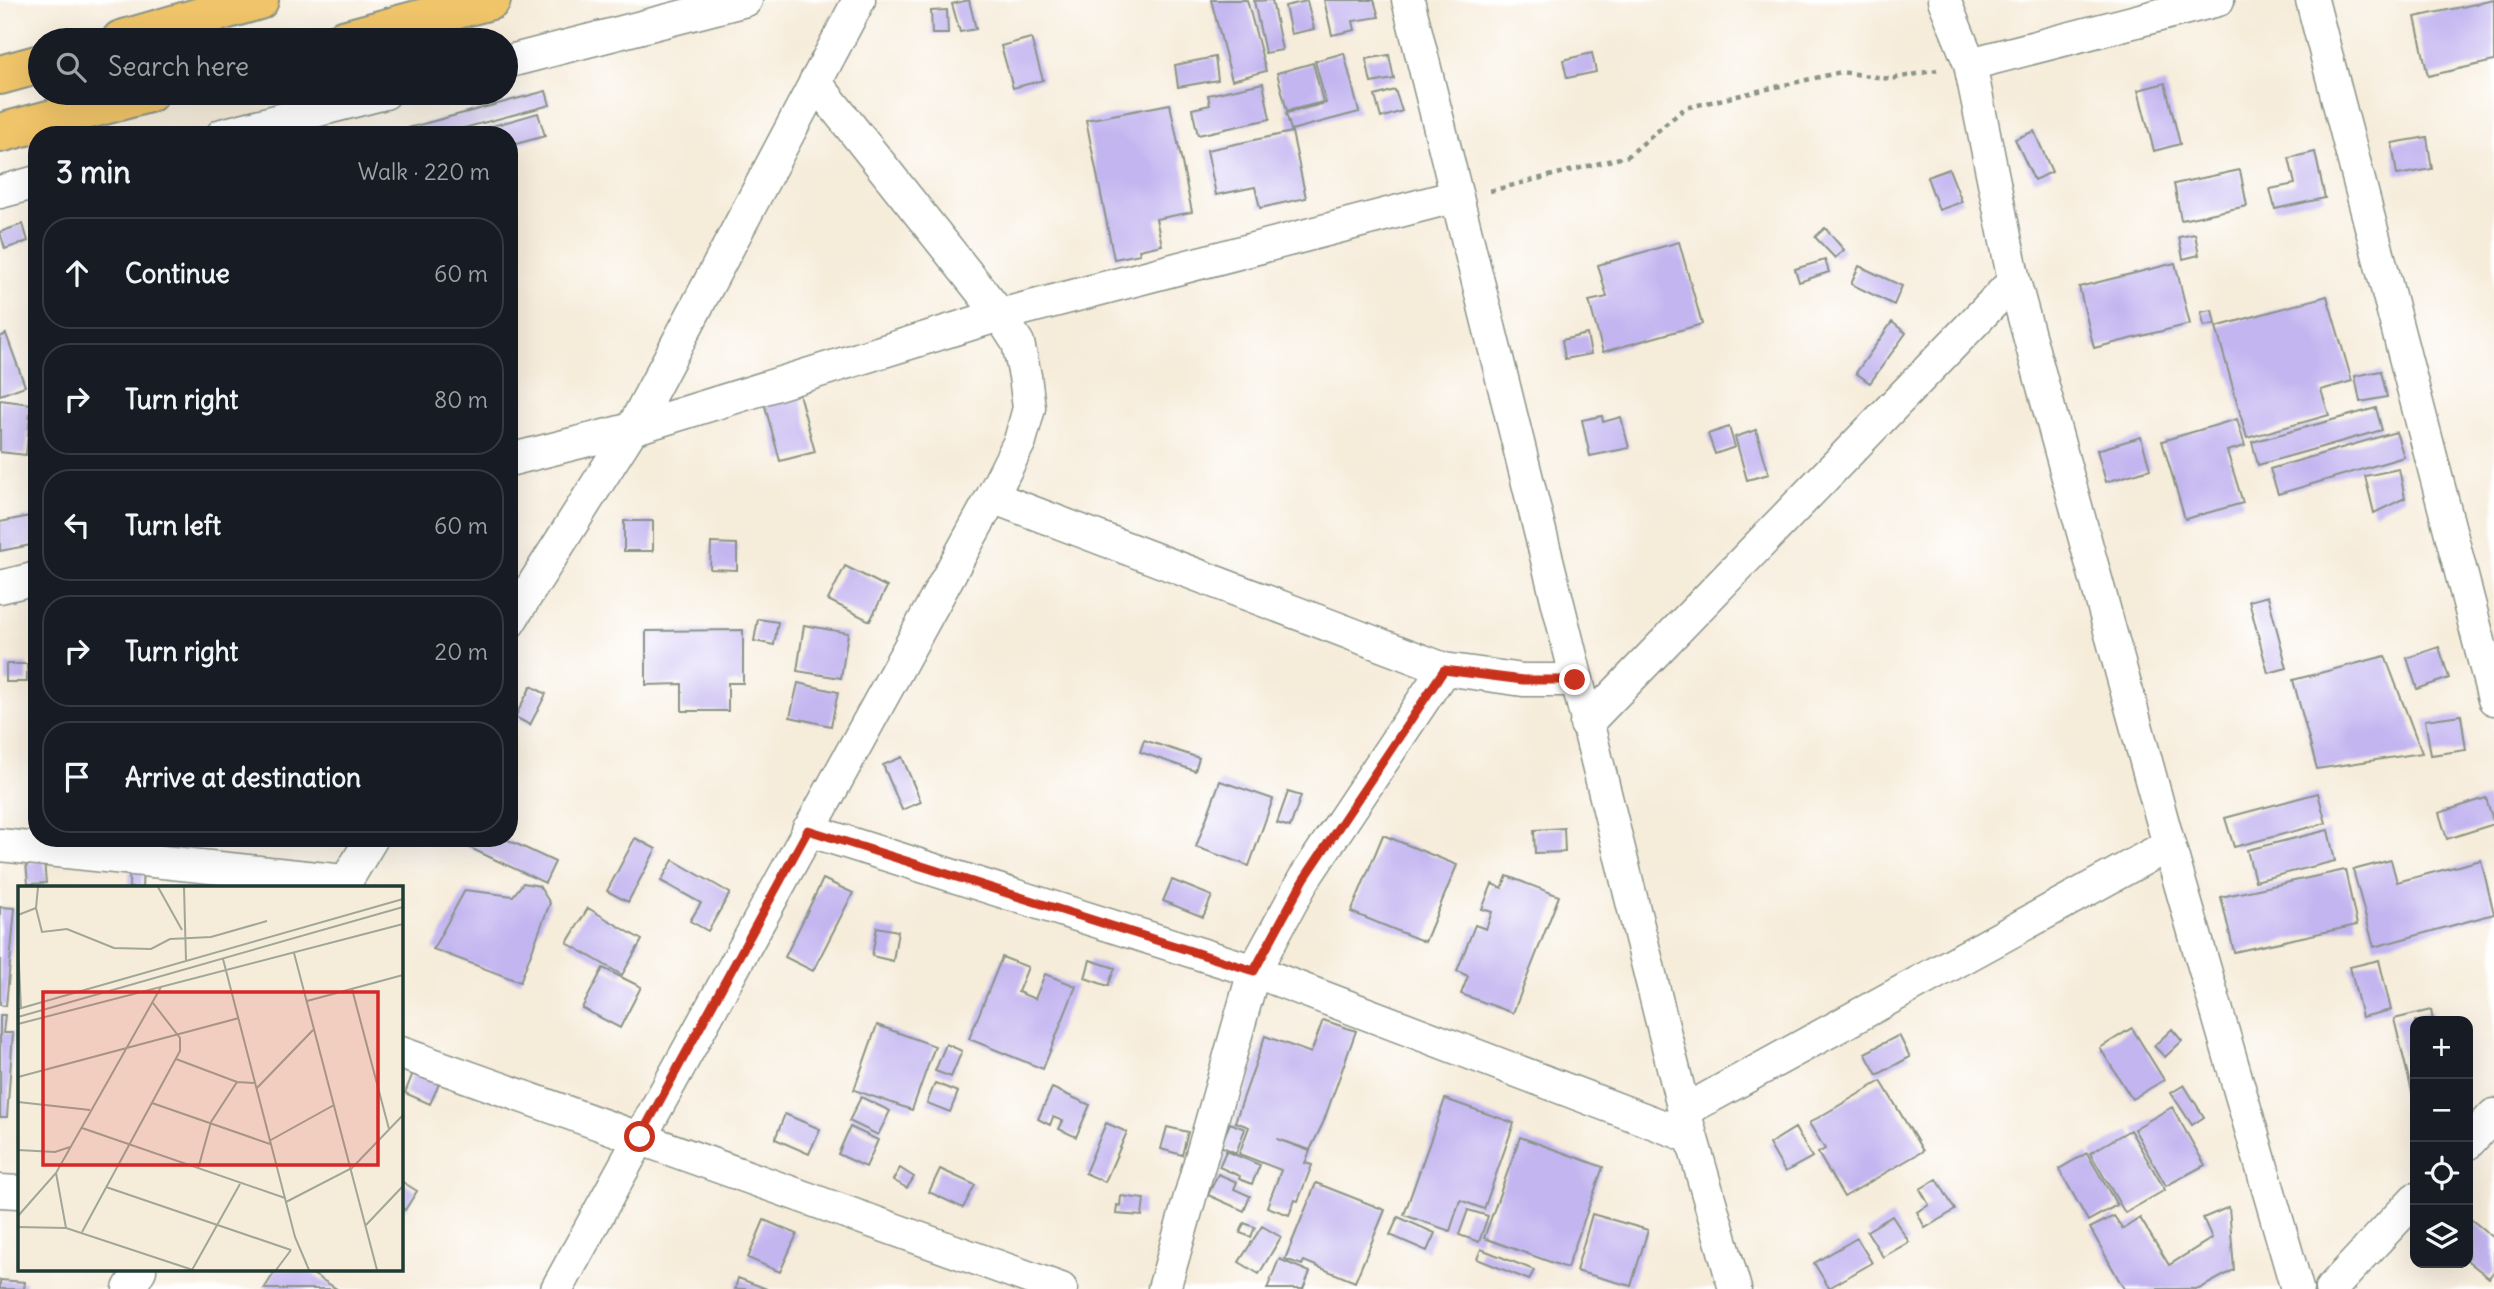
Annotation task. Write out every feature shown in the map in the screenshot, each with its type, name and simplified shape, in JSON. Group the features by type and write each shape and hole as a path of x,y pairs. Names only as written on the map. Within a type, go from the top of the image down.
{"highway":[{"path":"162,28 259,0"},
{"path":"388,28 491,0"},
{"path":"0,75 28,67"},
{"path":"0,133 104,105"}],"street":[{"path":"518,59 746,0"},
{"path":"518,609 632,429 859,0"},
{"path":"1408,0 1687,1124 1735,1289"},
{"path":"1944,0 1970,64 2014,281 2169,845 2297,1289"},
{"path":"1970,64 2218,0"},
{"path":"2312,0 2494,699"},
{"path":"557,1289 992,497 1020,441 1029,408 1018,343 1000,315 815,82"},
{"path":"257,126 338,105"},
{"path":"0,192 28,184"},
{"path":"518,458 632,429 1000,315 1458,198"},
{"path":"1586,724 2014,281"},
{"path":"992,497 1444,670 1523,680 1575,680"},
{"path":"0,587 28,580"},
{"path":"1164,1289 1254,971 1304,879 1444,670"},
{"path":"808,830 1254,971 1687,1124 2169,845"},
{"path":"0,845 344,884 367,847"},
{"path":"402,1053 1061,1289"},
{"path":"2469,1142 2494,1115"},
{"path":"0,1191 18,1192"},
{"path":"2331,1289 2410,1204"},
{"path":"129,1289 139,1272"}],"path":[{"path":"1458,198 1628,156 1685,108 1841,72 1891,79 1970,64"}],"building":[{"path":"969,0 976,29 960,32 952,4"},
{"path":"1211,0 1247,0 1266,71 1232,80"},
{"path":"1272,0 1282,50 1265,53 1254,1"},
{"path":"1324,0 1374,0 1379,17 1353,21 1355,30 1332,35"},
{"path":"2494,0 2494,61 2428,76 2415,17"},
{"path":"1307,1 1314,29 1291,34 1285,6"},
{"path":"947,10 948,34 932,34 931,11"},
{"path":"1031,38 1043,80 1013,88 1001,46"},
{"path":"1344,53 1359,112 1291,130 1286,113 1326,103 1315,61"},
{"path":"1592,53 1596,72 1567,78 1563,60"},
{"path":"1389,55 1394,79 1371,83 1366,59"},
{"path":"1215,57 1218,80 1178,87 1175,65"},
{"path":"1313,63 1323,102 1287,111 1277,73"},
{"path":"1263,83 1270,119 1198,135 1192,109 1210,105 1208,95"},
{"path":"2165,83 2180,144 2154,151 2138,90"},
{"path":"1395,90 1402,111 1381,118 1375,96"},
{"path":"546,91 550,105 472,126 415,126 494,105 518,105 518,99"},
{"path":"1170,104 1192,212 1156,219 1162,245 1139,250 1140,254 1114,259 1086,120"},
{"path":"538,113 545,136 518,144 518,126 493,126"},
{"path":"2034,131 2052,172 2034,180 2015,139"},
{"path":"1292,132 1306,198 1260,208 1255,187 1216,195 1207,150"},
{"path":"2427,137 2432,169 2397,175 2392,143"},
{"path":"2315,152 2325,198 2275,209 2270,189 2295,184 2289,158"},
{"path":"1949,169 1962,202 1939,210 1927,177"},
{"path":"2240,170 2247,206 2181,220 2174,184"},
{"path":"23,224 28,241 5,249 0,232"},
{"path":"1825,228 1844,250 1835,258 1815,237"},
{"path":"2195,234 2199,255 2183,259 2179,237"},
{"path":"1679,242 1702,324 1603,352 1589,301 1607,297 1598,265"},
{"path":"1825,260 1829,272 1799,282 1795,269"},
{"path":"2175,263 2190,324 2094,348 2079,287"},
{"path":"1859,266 1902,286 1894,305 1851,284"},
{"path":"2327,296 2352,381 2321,390 2329,415 2247,438 2216,327"},
{"path":"2212,310 2215,324 2204,326 2201,312"},
{"path":"1892,322 1906,333 1870,383 1856,373"},
{"path":"6,334 25,386 0,395 0,337"},
{"path":"1587,334 1591,354 1565,359 1562,340"},
{"path":"2381,371 2387,397 2360,402 2355,376"},
{"path":"798,390 815,452 780,461 763,399"},
{"path":"0,400 28,404 26,455 0,452"},
{"path":"2376,408 2382,430 2258,465 2252,442"},
{"path":"1602,416 1603,422 1621,417 1629,448 1590,456 1582,420"},
{"path":"2237,419 2245,446 2227,451 2243,503 2185,519 2162,441"},
{"path":"1729,427 1735,447 1715,454 1708,434"},
{"path":"1756,430 1769,474 1747,480 1735,437"},
{"path":"2396,432 2404,457 2278,494 2270,469"},
{"path":"2141,437 2150,469 2106,482 2097,450"},
{"path":"2399,469 2405,498 2374,513 2365,476"},
{"path":"28,516 28,546 0,551 0,522"},
{"path":"624,521 653,521 653,551 624,551"},
{"path":"711,543 737,544 737,570 710,569"},
{"path":"845,566 887,587 870,621 828,600"},
{"path":"2268,596 2287,668 2268,673 2249,601"},
{"path":"758,619 778,622 774,645 754,641"},
{"path":"804,625 848,633 841,678 797,671"},
{"path":"743,630 743,683 728,683 728,711 682,711 682,684 646,685 646,631"},
{"path":"2439,647 2449,678 2417,689 2407,658"},
{"path":"2385,656 2422,753 2317,769 2293,680"},
{"path":"6,664 27,664 27,682 6,682"},
{"path":"798,683 838,692 831,726 790,717"},
{"path":"531,686 546,694 530,725 518,719 518,711"},
{"path":"2461,715 2466,750 2431,755 2425,720"},
{"path":"1144,740 1199,758 1195,771 1140,752"},
{"path":"902,757 921,802 902,810 883,765"},
{"path":"1220,781 1273,799 1249,866 1196,847"},
{"path":"1288,792 1301,796 1290,827 1277,823"},
{"path":"2318,793 2326,823 2234,847 2225,818"},
{"path":"2486,798 2494,824 2447,839 2439,813"},
{"path":"1564,828 1565,852 1535,853 1534,830"},
{"path":"2328,830 2335,861 2255,881 2247,850"},
{"path":"1383,835 1457,865 1425,942 1351,912"},
{"path":"635,838 656,849 628,902 607,891"},
{"path":"518,845 555,862 545,883 468,847 518,847"},
{"path":"673,860 730,893 708,931 690,921 701,903 661,881"},
{"path":"2391,860 2397,882 2481,860 2494,914 2374,947 2353,870"},
{"path":"44,861 46,883 28,884 26,863"},
{"path":"130,863 143,864 142,886 129,886"},
{"path":"2345,870 2357,925 2234,952 2221,897"},
{"path":"1507,876 1559,896 1513,1013 1461,994 1468,976 1457,971 1475,925 1486,929 1492,912 1482,909 1492,884 1502,888"},
{"path":"823,879 853,893 813,971 785,957"},
{"path":"1172,880 1212,896 1203,917 1163,901"},
{"path":"523,883 539,886 550,903 520,982 433,949 465,890 513,896"},
{"path":"0,907 15,908 6,1006 0,1005"},
{"path":"588,908 642,940 622,975 567,943"},
{"path":"877,927 898,931 893,961 872,956"},
{"path":"1002,957 1028,967 1018,992 1035,999 1045,974 1076,986 1043,1069 969,1039"},
{"path":"1090,960 1115,968 1108,986 1085,978"},
{"path":"2379,960 2391,1010 2362,1017 2350,967"},
{"path":"603,968 641,987 620,1028 582,1008"},
{"path":"2431,1010 2432,1016 2410,1016 2410,1084 2394,1019"},
{"path":"0,1015 5,1015 3,1033 13,1033 7,1117 0,1117"},
{"path":"1323,1020 1356,1031 1323,1123 1310,1150 1277,1139 1310,1151 1305,1163 1312,1165 1298,1201 1295,1200 1289,1215 1267,1207 1281,1170 1239,1154 1249,1127 1235,1122 1265,1036 1311,1053"},
{"path":"877,1025 935,1046 912,1110 854,1090"},
{"path":"2132,1028 2164,1080 2132,1099 2100,1048"},
{"path":"2172,1029 2182,1041 2165,1057 2154,1046"},
{"path":"1899,1035 1910,1057 1877,1075 1865,1053"},
{"path":"946,1044 962,1051 951,1077 935,1071"},
{"path":"413,1073 439,1084 430,1104 405,1093"},
{"path":"1881,1081 1923,1151 1844,1197 1818,1153 1825,1149 1809,1123"},
{"path":"935,1083 958,1092 950,1112 927,1103"},
{"path":"2184,1085 2204,1117 2192,1125 2171,1093"},
{"path":"1052,1088 1090,1105 1076,1137 1059,1129 1063,1121 1053,1117 1050,1125 1038,1119"},
{"path":"861,1097 890,1111 878,1135 849,1121"},
{"path":"1445,1099 1514,1123 1484,1209 1460,1200 1450,1231 1404,1215"},
{"path":"2172,1107 2205,1165 2166,1186 2134,1129"},
{"path":"785,1114 820,1129 809,1154 775,1139"},
{"path":"1106,1123 1127,1132 1105,1182 1085,1173"},
{"path":"1230,1123 1245,1129 1236,1153 1220,1146"},
{"path":"850,1127 878,1140 866,1167 838,1154"},
{"path":"1167,1127 1188,1132 1182,1155 1161,1149"},
{"path":"1795,1128 1812,1157 1785,1172 1769,1144"},
{"path":"2130,1130 2165,1190 2125,1213 2090,1153"},
{"path":"1520,1137 1603,1167 1567,1268 1484,1238"},
{"path":"1226,1151 1260,1165 1252,1184 1219,1167"},
{"path":"2087,1153 2117,1205 2088,1221 2059,1169"},
{"path":"900,1168 914,1177 907,1188 893,1180"},
{"path":"940,1169 975,1185 963,1208 929,1192"},
{"path":"1218,1174 1237,1182 1234,1189 1250,1196 1244,1211 1208,1195"},
{"path":"1937,1179 1955,1210 1925,1228 1917,1212 1929,1205 1920,1189"},
{"path":"402,1182 417,1191 405,1210 402,1208"},
{"path":"1316,1183 1385,1210 1355,1282 1304,1261 1302,1265 1285,1259"},
{"path":"1121,1196 1144,1199 1142,1216 1116,1214"},
{"path":"2229,1207 2234,1270 2199,1289 2124,1289 2090,1228 2114,1216 2123,1229 2140,1218 2169,1265 2212,1238 2203,1218"},
{"path":"1468,1210 1488,1216 1479,1242 1459,1235"},
{"path":"1592,1214 1648,1230 1631,1286 1576,1271"},
{"path":"1892,1216 1909,1242 1883,1257 1867,1231"},
{"path":"1398,1217 1435,1233 1427,1251 1390,1235"},
{"path":"764,1220 797,1234 780,1272 748,1258"},
{"path":"2473,1221 2494,1238 2494,1271 2489,1278 2473,1265"},
{"path":"1244,1223 1255,1227 1251,1237 1240,1233"},
{"path":"1262,1226 1281,1237 1259,1274 1239,1262"},
{"path":"1857,1238 1872,1263 1829,1288 1814,1263"},
{"path":"1481,1249 1534,1270 1529,1280 1477,1259"},
{"path":"1279,1259 1310,1272 1303,1289 1267,1289"},
{"path":"275,1272 309,1272 337,1289 264,1289"},
{"path":"738,1278 767,1289 735,1289"},
{"path":"0,1280 25,1282 24,1289 0,1289"}],"route":[{"path":"640,1137 808,830 1254,971 1304,879 1444,670 1523,680 1575,680"}]}
